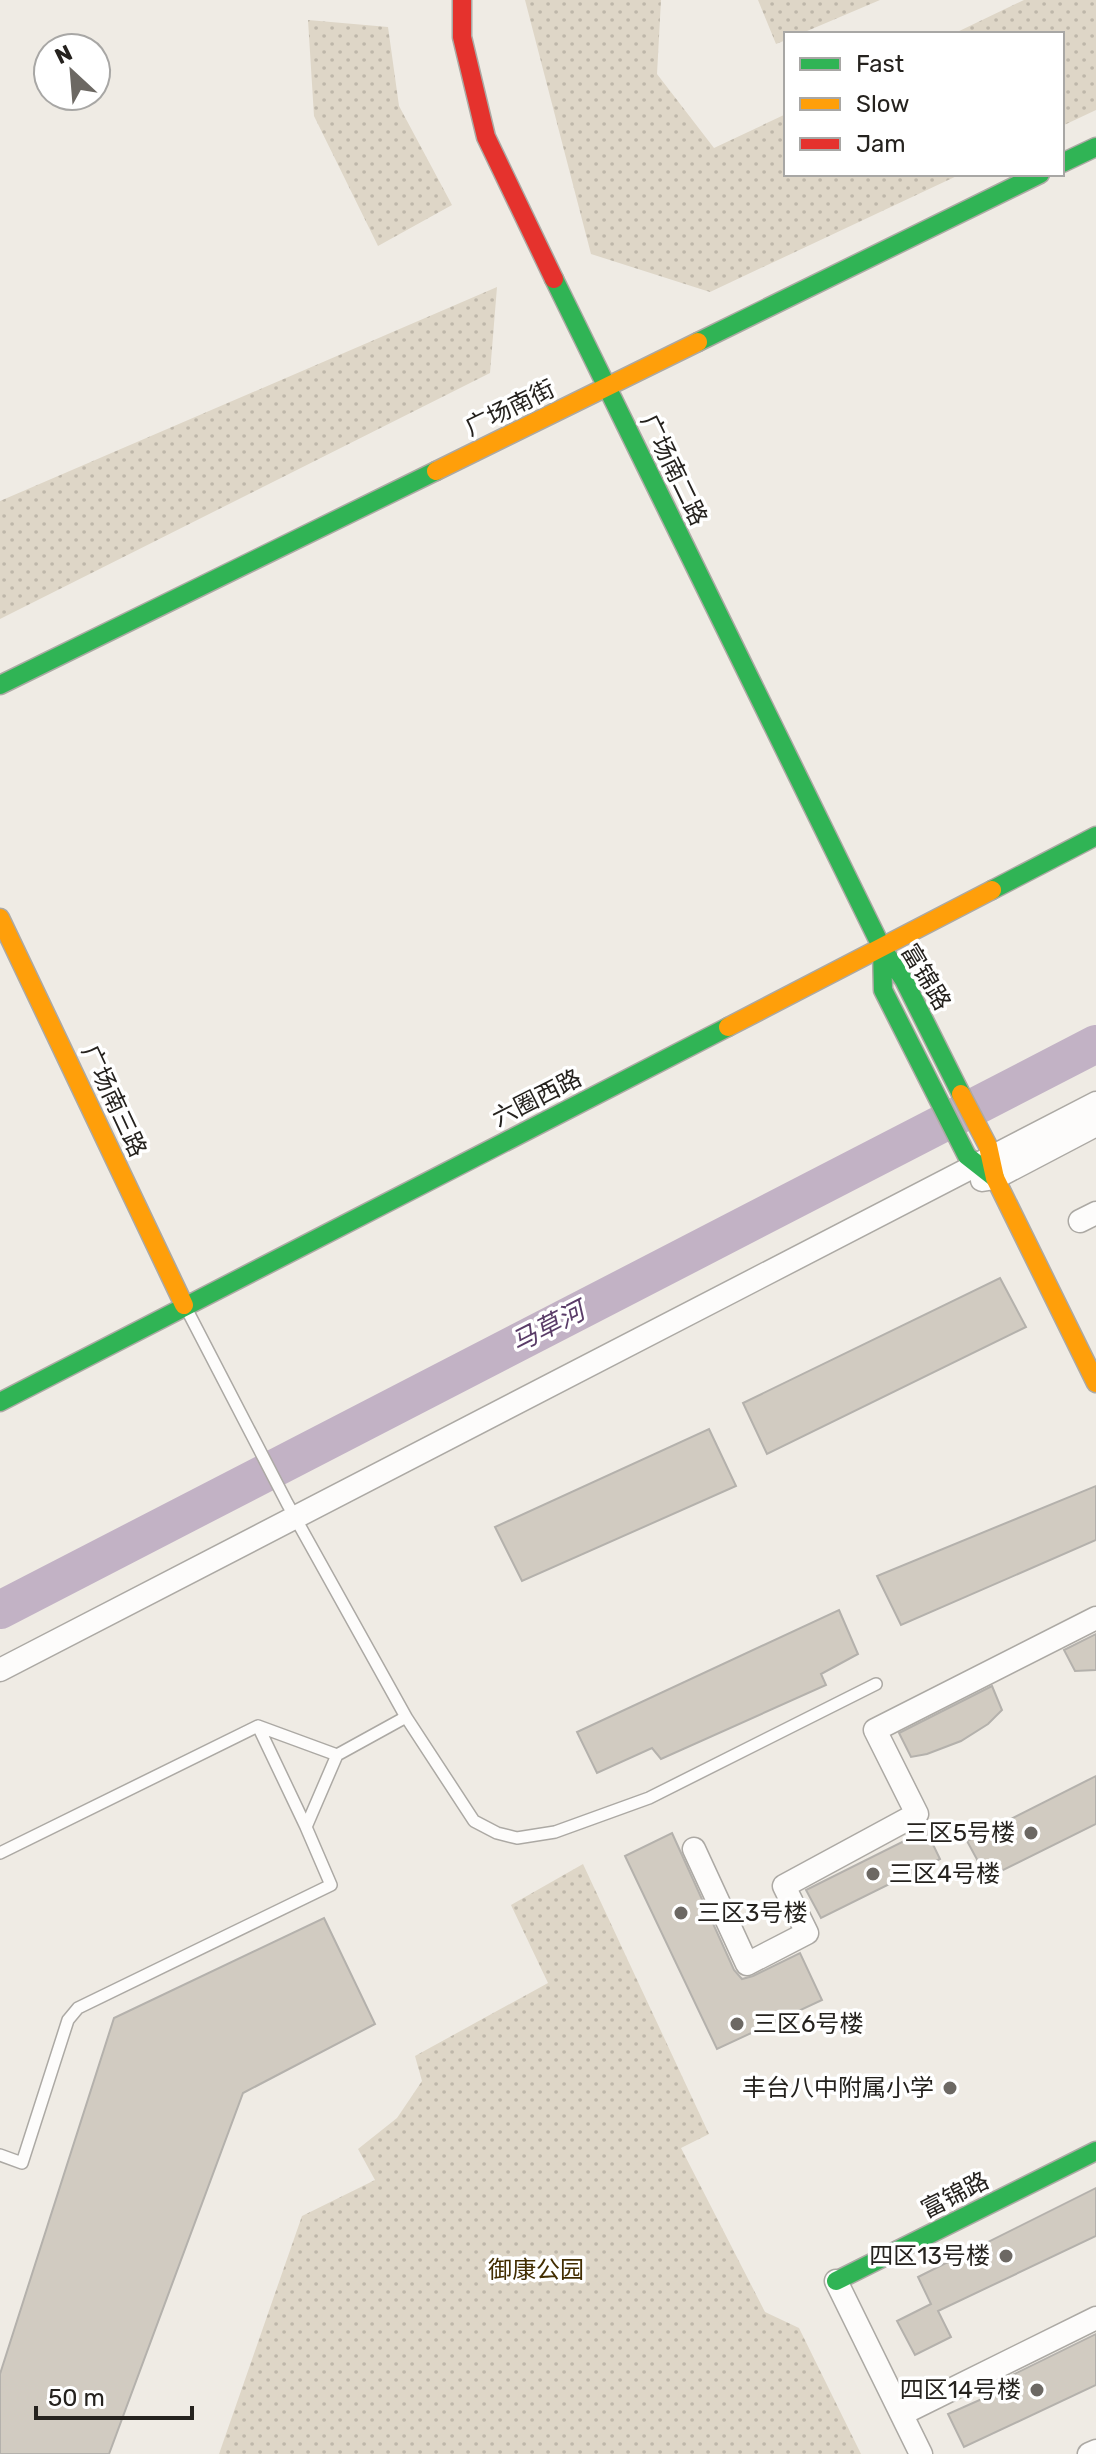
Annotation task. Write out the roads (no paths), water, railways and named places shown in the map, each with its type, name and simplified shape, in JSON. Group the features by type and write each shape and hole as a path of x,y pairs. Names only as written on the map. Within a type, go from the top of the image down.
{"street":[{"name":"广场南二路","path":"462,0 462,37 486,137 882,948"},
{"path":"1064,162 1096,147"},
{"name":"广场南街","path":"0,685 1036,176"},
{"name":"六圈西路","path":"0,1402 1096,836"},
{"name":"广场南三路","path":"0,918 184,1305"},
{"name":"富锦路","path":"882,948 904,980 958,1085 984,1160 1096,1383"},
{"name":"富锦路","path":"882,948 883,990 937,1096 984,1160"},
{"path":"0,1670 291,1511 1096,1103"},
{"path":"984,1160 1096,1125"},
{"path":"694,1849 747,1964 807,1933 784,1886 917,1814 875,1730 1096,1618"},
{"name":"富锦路","path":"836,2281 1096,2151"},
{"path":"836,2281 921,2454"},
{"path":"902,2414 1096,2318"},
{"path":"1089,2454 1096,2451"}],"lane":[{"path":"184,1305 291,1511 406,1717 474,1821 497,1833 517,1838 555,1832 649,1798 876,1684"},
{"path":"306,1827 337,1755 406,1717"},
{"path":"0,1853 258,1726 337,1755"},
{"path":"0,2155 22,2163 68,2020 78,2008 331,1885 258,1726"}],"waterway":[{"name":"马草河","path":"0,1610 1096,1044"}],"place":[{"name":"三区5号楼","path":"1031,1833"},
{"name":"三区4号楼","path":"873,1874"},
{"name":"三区3号楼","path":"681,1913"},
{"name":"三区6号楼","path":"737,2024"},
{"name":"丰台八中附属小学","path":"950,2088"},
{"name":"四区13号楼","path":"1006,2256"},
{"name":"四区14号楼","path":"1037,2390"}],"park label":[{"name":"御康公园","path":"536,2270"}]}
